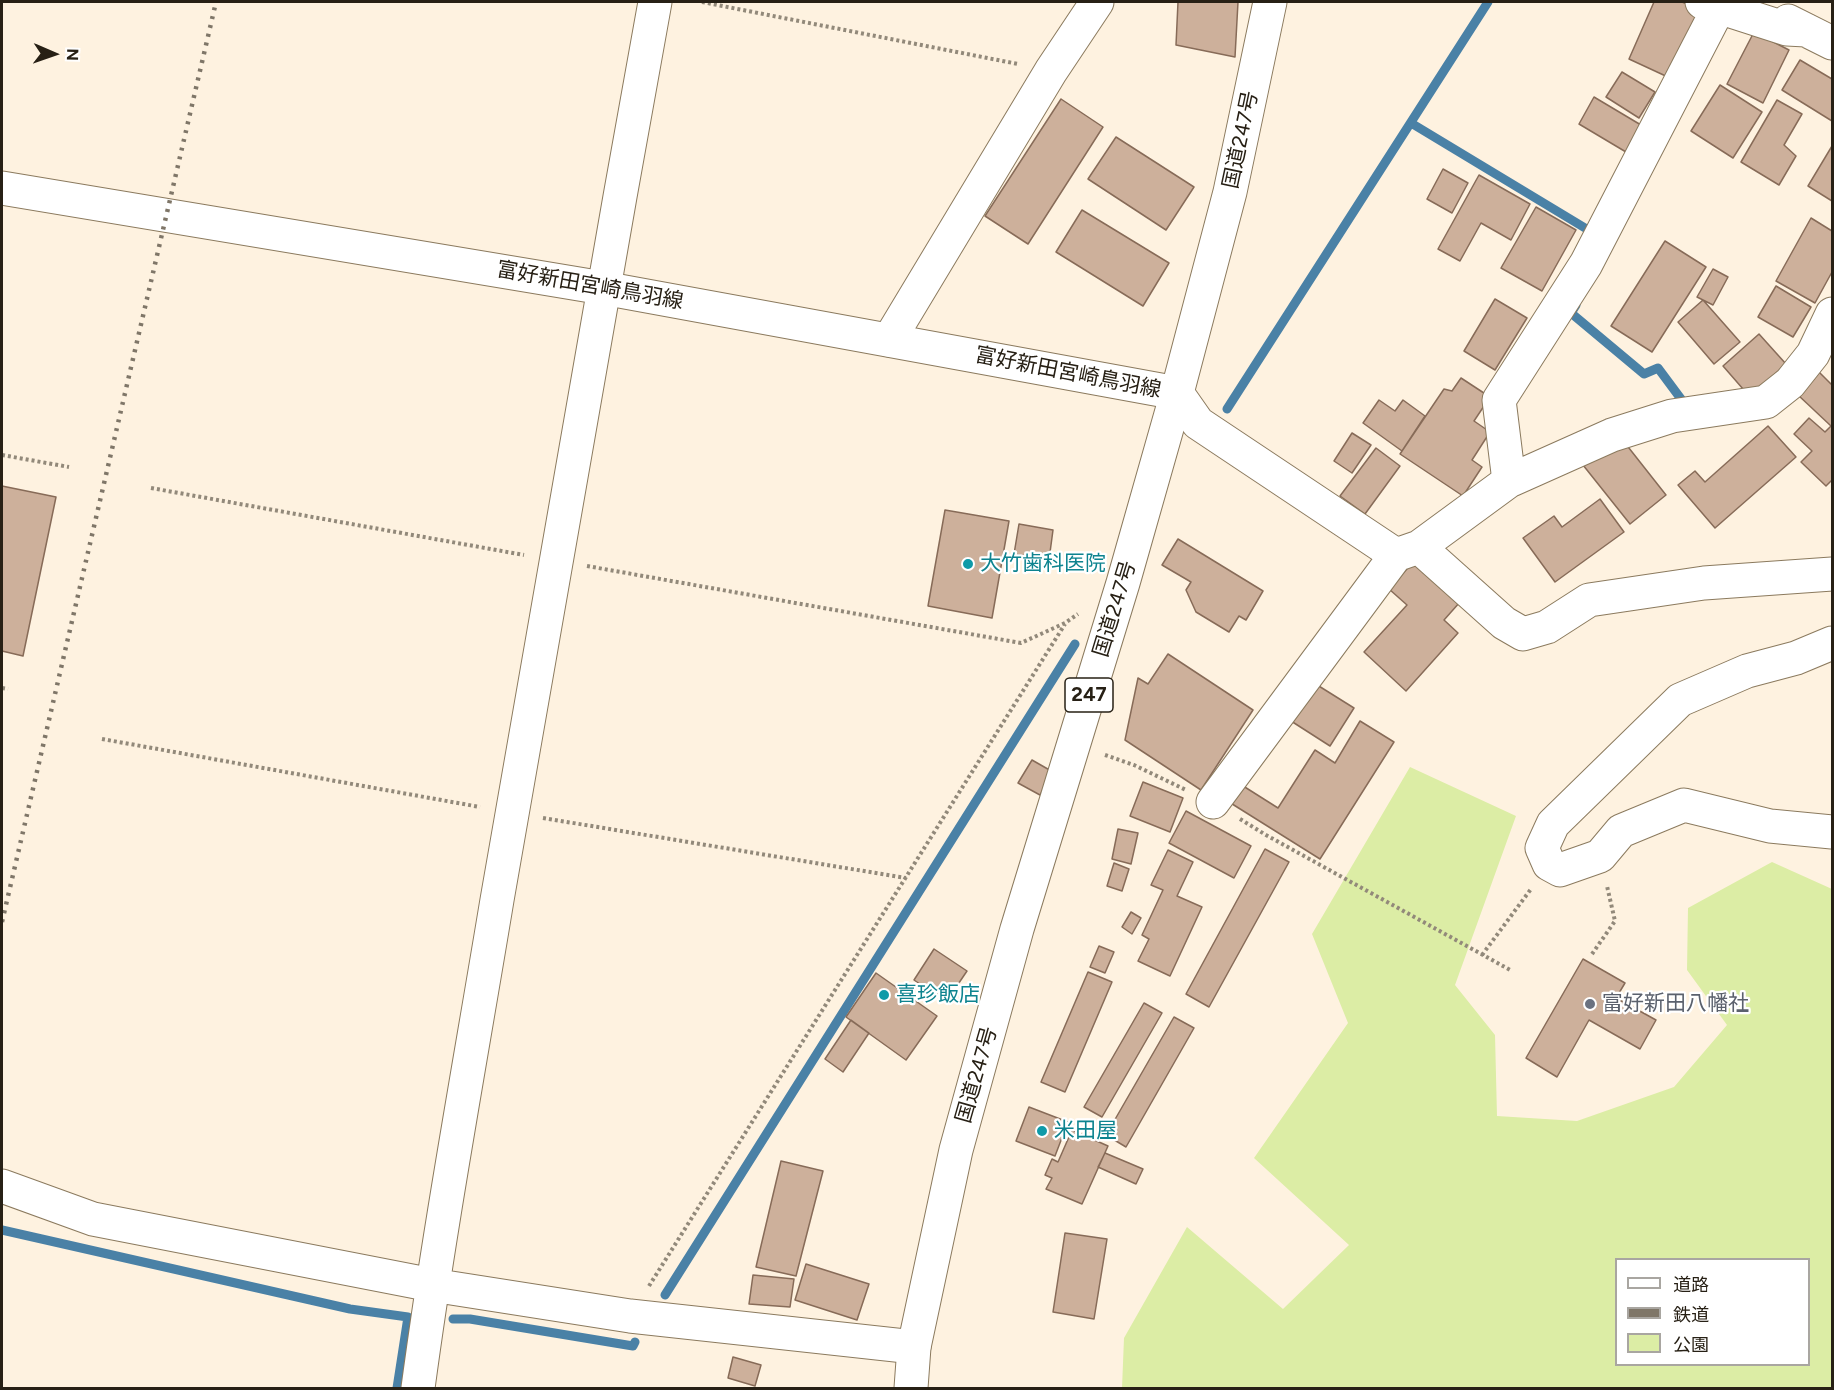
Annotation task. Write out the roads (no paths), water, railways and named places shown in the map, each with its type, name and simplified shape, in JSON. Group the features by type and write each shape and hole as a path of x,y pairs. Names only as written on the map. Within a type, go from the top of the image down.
{"main road":[{"path":"418,1389 432,1285 555,561 656,2"},
{"path":"890,340 1051,71 1097,2"},
{"name":"国道247号","path":"911,1389 914,1347 956,1150 1017,929 1123,582 1177,393 1230,192 1269,2"},
{"path":"1764,5 1819,37"},
{"path":"1509,481 1499,400 1586,264 1709,6 1819,37"},
{"name":"富好新田宮崎鳥羽線","path":"2,188 603,288 1177,393"},
{"path":"1213,802 1407,551 1509,481 1612,435 1672,416 1766,402 1790,383 1813,354 1833,314"},
{"path":"1177,393 1198,423 1407,551 1522,634 1547,627 1589,600 1704,584 1833,574"},
{"path":"1833,643 1796,658 1748,671 1680,700 1553,824 1542,848 1549,864 1560,870 1600,856 1622,831 1684,805 1770,826 1833,832"},
{"path":"2,1186 93,1219 432,1285 630,1316 914,1347"}],"waterway":[{"path":"1227,409 1488,2"},
{"path":"1411,123 1595,234"},
{"path":"1576,305 1571,313 1644,374 1658,368 1687,407"},
{"path":"665,1295 1075,644"},
{"path":"2,1230 350,1309 408,1317 397,1388"},
{"path":"453,1319 470,1319 633,1346 635,1342"}],"railway":[{"path":"2,922 216,2"}],"place":[{"name":"大竹歯科医院","path":"968,564"},
{"name":"喜珍飯店","path":"884,995"},
{"name":"富好新田八幡社","path":"1590,1004"},
{"name":"米田屋","path":"1042,1131"}]}
